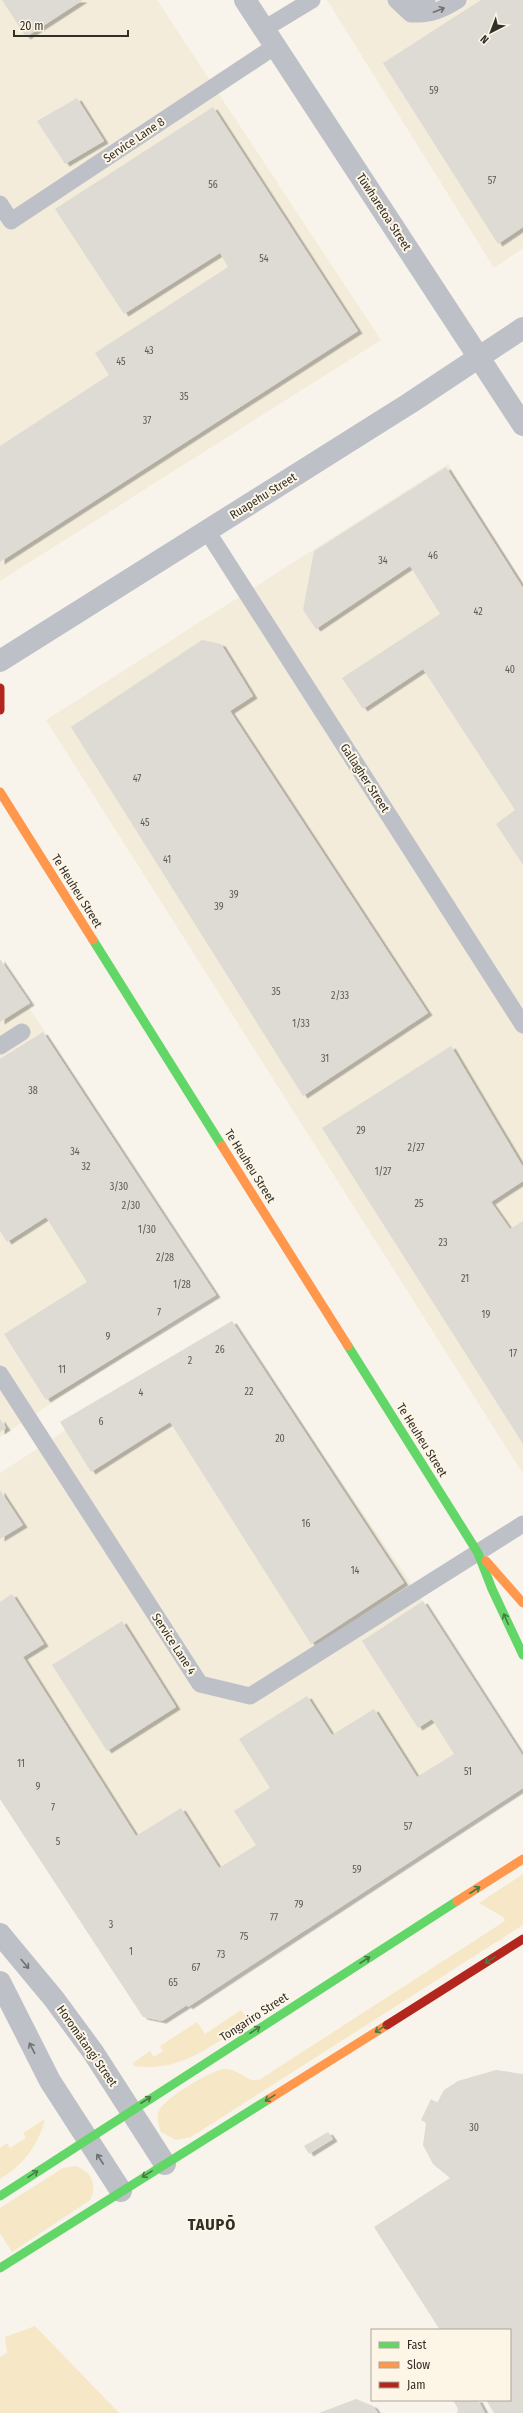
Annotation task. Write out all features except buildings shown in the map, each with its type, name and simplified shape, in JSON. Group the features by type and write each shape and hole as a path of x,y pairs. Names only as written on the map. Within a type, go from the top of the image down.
{"street":[{"name":"Tūwharetoa Street","path":"245,0 523,425"},
{"name":"Ruapehu Street","path":"0,661 207,531 523,328"},
{"path":"0,688 2,703 0,710"},
{"name":"Te Heuheu Street","path":"0,792 478,1553 523,1603"},
{"name":"Te Heuheu Street","path":"478,1553 492,1589 523,1654"},
{"name":"Tongariro Street","path":"0,2196 130,2110 523,1860"},
{"name":"Horomātangi Street","path":"0,1934 77,2030 165,2164"},
{"path":"0,2268 523,1939"},
{"path":"0,1982 43,2069 121,2191"}],"lane":[{"path":"269,38 312,0"},
{"path":"400,4 414,7 427,0"},
{"path":"400,4 411,14 426,15 442,10 458,0"},
{"name":"Service Lane 8","path":"0,204 11,221 269,38"},
{"name":"Gallagher Street","path":"207,531 523,1025"},
{"path":"0,1046 22,1032"},
{"name":"Service Lane 4","path":"0,1374 200,1684 250,1696 429,1581 478,1553"},
{"path":"478,1553 523,1524"}],"shaded area":[{"path":"0,0 157,0 381,340 0,581"},
{"path":"327,0 523,0 523,248 494,268"},
{"path":"448,464 523,583 523,1474 46,720"},
{"path":"0,963 216,1295 0,1437"},
{"path":"232,1321 423,1601 523,1756 523,1788 306,1929 307,1931 188,2007 187,2005 162,2021 143,2017 0,1799 0,1473"},
{"path":"523,1874 523,1925 191,2137 176,2140 161,2132 158,2120 160,2109 180,2091 210,2074 225,2069 229,2069 251,2079 259,2080 505,1921 503,1917 479,1903"},
{"path":"241,2010 249,2021 209,2048 181,2061 166,2065 151,2067 134,2066 133,2063 150,2051 154,2057 163,2051 160,2046 197,2022 205,2034"},
{"path":"45,2119 38,2138 28,2154 16,2168 0,2179 0,2148 7,2143 10,2148 26,2138 23,2133"},
{"path":"75,2166 85,2171 92,2179 93,2189 90,2200 12,2252 0,2233 0,2208 63,2168"},
{"path":"35,2326 119,2413 0,2413 0,2357 7,2353 5,2337"}],"traffic: fast":[{"path":"93,940 222,1146"},
{"path":"348,1346 478,1553 492,1589 523,1655"},
{"path":"0,2196 457,1901"},
{"path":"0,2268 269,2099"}],"traffic: slow":[{"path":"0,792 93,940"},
{"path":"222,1146 348,1346"},
{"path":"486,1561 523,1603"},
{"path":"457,1901 523,1859"},
{"path":"269,2099 387,2025"}],"traffic: jam":[{"path":"0,688 0,710"},
{"path":"387,2025 523,1939"}],"district":[{"name":"TAUPŌ","path":"212,2224"}]}
